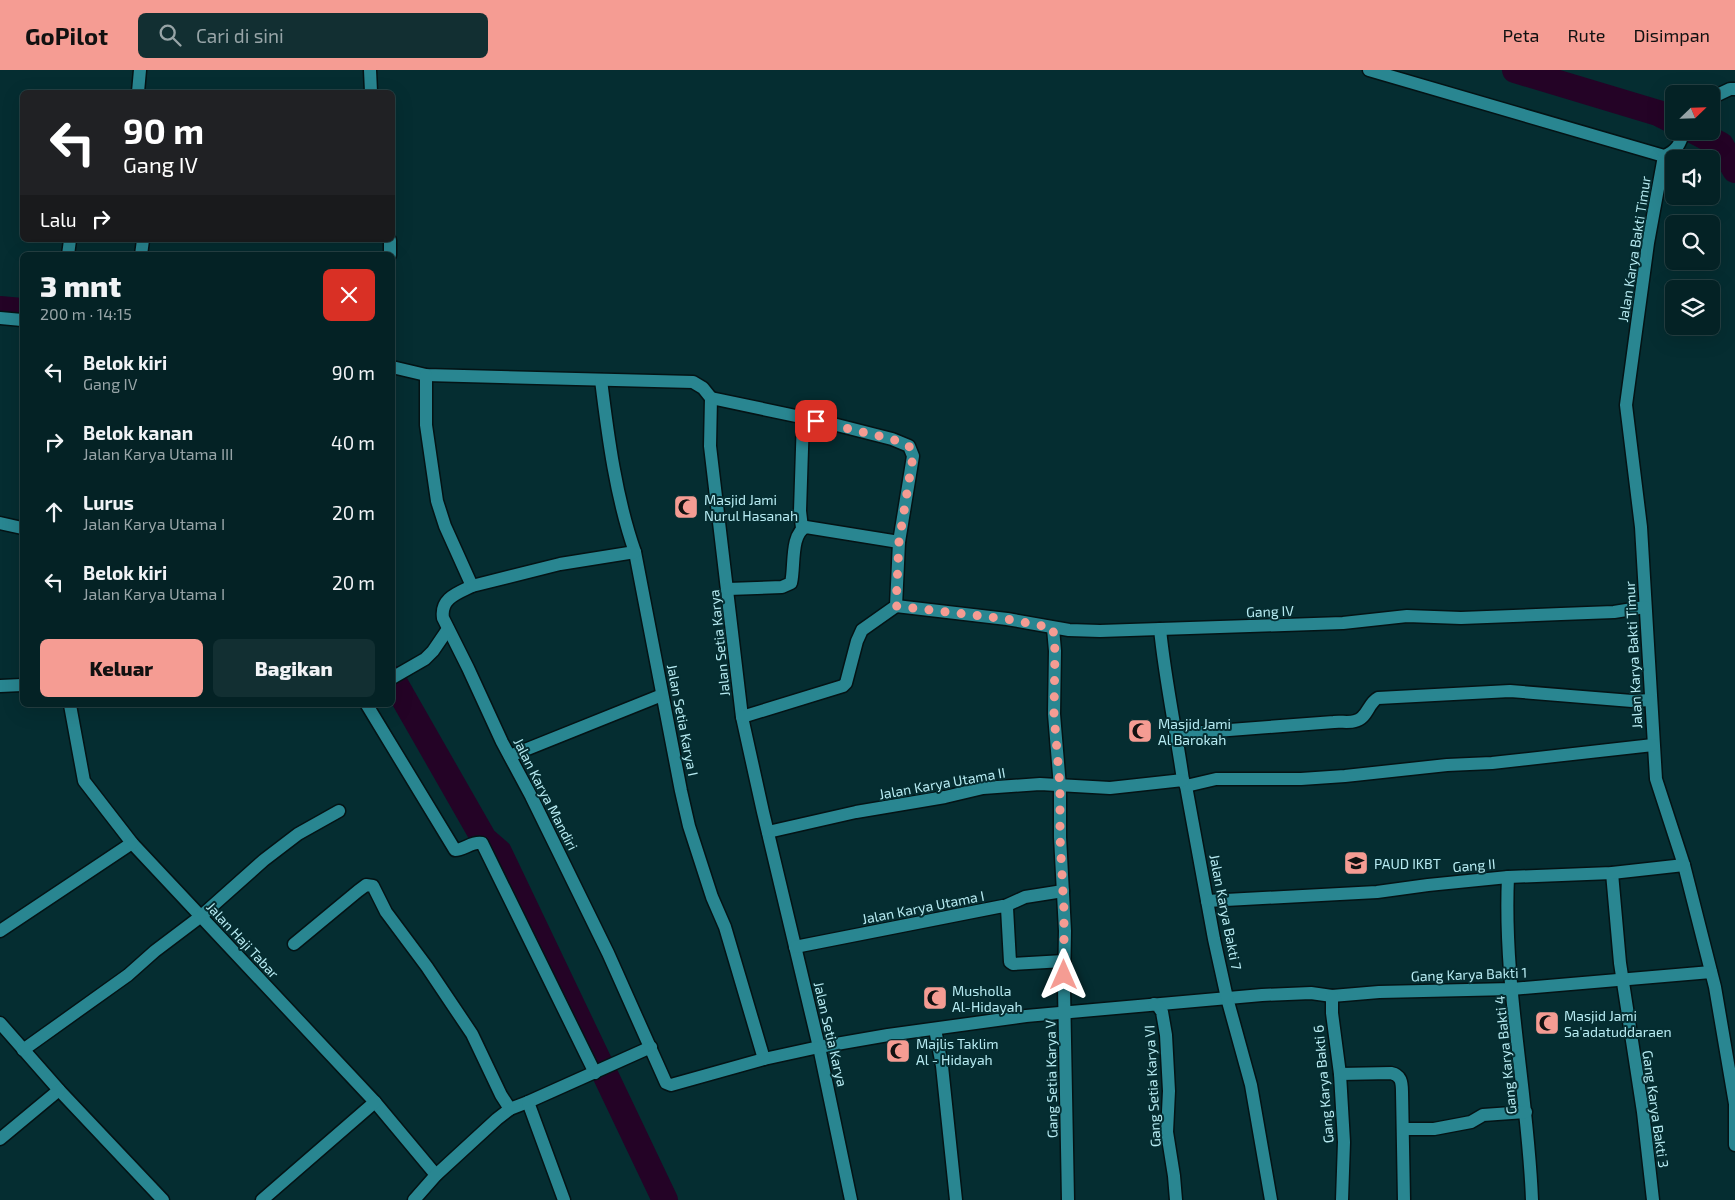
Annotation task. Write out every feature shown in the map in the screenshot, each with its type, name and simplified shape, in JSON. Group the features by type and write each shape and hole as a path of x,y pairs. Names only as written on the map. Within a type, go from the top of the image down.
{"street":[{"path":"138,90 140,70"},
{"path":"370,70 370,90"},
{"path":"1369,70 1664,156 1673,152 1679,146 1681,140"},
{"path":"1720,93 1730,88 1735,89"},
{"name":"Jalan Karya Bakti Timur","path":"1664,156 1648,243 1626,405 1641,527 1656,779 1684,865 1715,987 1735,1104 1735,1145"},
{"path":"0,318 20,320"},
{"path":"395,369 426,375 693,382 703,388 711,398 892,439 909,446 913,456 899,542 896,606 862,630 857,641 847,681 843,686 742,717"},
{"path":"426,375 426,425 437,501 445,526 472,586 560,564 635,552"},
{"name":"Jalan Setia Karya I","path":"601,380 610,445 627,531 635,552 689,826 712,897 725,927 764,1059"},
{"name":"Jalan Setia Karya","path":"711,398 710,446 742,717 819,1047 851,1200"},
{"path":"802,528 800,511 803,418"},
{"path":"0,523 20,528"},
{"path":"728,589 782,587 791,583 796,539 798,532 802,528 806,527 899,542"},
{"name":"Jalan Karya Mandiri","path":"472,586 450,596 444,604 442,611 448,629 604,944 666,1083 671,1085 764,1059 819,1047 935,1029"},
{"name":"Gang IV","path":"896,606 1007,619 1053,628 1077,630 1342,623 1407,616 1461,618 1570,614 1614,612 1645,607"},
{"name":"Gang Setia Karya V","path":"1053,628 1055,651 1054,714 1060,787 1063,891 1068,1200"},
{"path":"395,676 425,659 448,629"},
{"name":"Jalan Karya Bakti 7","path":"1160,629 1166,683 1177,734 1184,783 1228,998 1251,1085 1271,1200"},
{"path":"0,686 20,685"},
{"path":"1177,734 1356,721 1364,716 1373,701 1378,698 1510,691 1632,701 1651,700"},
{"path":"510,756 662,695"},
{"name":"Jalan Haji Tabar","path":"70,707 84,781 132,843 375,1102 436,1175"},
{"path":"368,707 455,850 475,843 482,843 597,1072"},
{"name":"Jalan Karya Utama II","path":"768,832 856,812 945,797 983,788 1040,784 1060,787 1110,788 1216,779 1300,779 1447,765 1501,762 1653,745"},
{"path":"23,1050 128,975 154,952 200,917 264,860 298,834 338,811"},
{"path":"0,931 132,843"},
{"name":"Gang II","path":"1207,901 1377,892 1508,877 1612,873 1684,865"},
{"name":"Gang Karya Bakti 3","path":"1612,873 1620,963 1643,1112 1653,1200"},
{"name":"Gang Karya Bakti 4","path":"1508,877 1508,930 1512,988 1526,1112 1532,1200"},
{"path":"294,944 366,885 373,886 386,912 427,967 472,1034 510,1110"},
{"path":"1005,906 1025,897 1063,891"},
{"name":"Jalan Karya Utama I","path":"795,947 1005,906 1007,908 1010,963 1064,961"},
{"name":"Gang Karya Bakti 1","path":"1154,1004 1285,994 1332,996 1379,992 1512,988 1711,972"},
{"name":"Gang Karya Bakti 6","path":"1332,996 1332,1013 1340,1074 1344,1142 1342,1200"},
{"name":"Gang Setia Karya VI","path":"935,1029 976,1022 1154,1004 1162,1012 1166,1035 1169,1091 1167,1132 1176,1200"},
{"path":"0,1023 59,1090 163,1200"},
{"path":"935,1029 946,1101 956,1200"},
{"path":"414,1200 436,1175 497,1119 510,1110 651,1046"},
{"path":"1340,1074 1391,1073 1398,1076 1402,1084 1404,1200"},
{"path":"0,1139 59,1090"},
{"path":"262,1200 375,1102"},
{"path":"528,1102 564,1200"},
{"path":"1403,1129 1434,1129 1471,1122 1483,1115 1526,1112"}],"waterway":[{"path":"1515,70 1665,116"},
{"path":"1711,140 1721,145 1735,170"},
{"path":"0,309 20,311"},
{"path":"395,683 484,839 499,852 665,1200"}],"place":[{"name":"Masjid Jami Nurul Hasanah","path":"686,507"},
{"name":"Masjid Jami Al Barokah","path":"1140,731"},
{"name":"PAUD IKBT","path":"1356,863"},
{"name":"Musholla Al-Hidayah","path":"935,998"},
{"name":"Masjid Jami Sa'adatuddaraen","path":"1547,1023"},
{"name":"Majlis Taklim Al - Hidayah","path":"898,1051"}],"route":[{"path":"816,421 892,439 904,443 911,450 913,456 899,542 896,606 1007,619 1053,628 1055,651 1054,714 1060,787 1060,837 1065,931 1064,975"}]}
